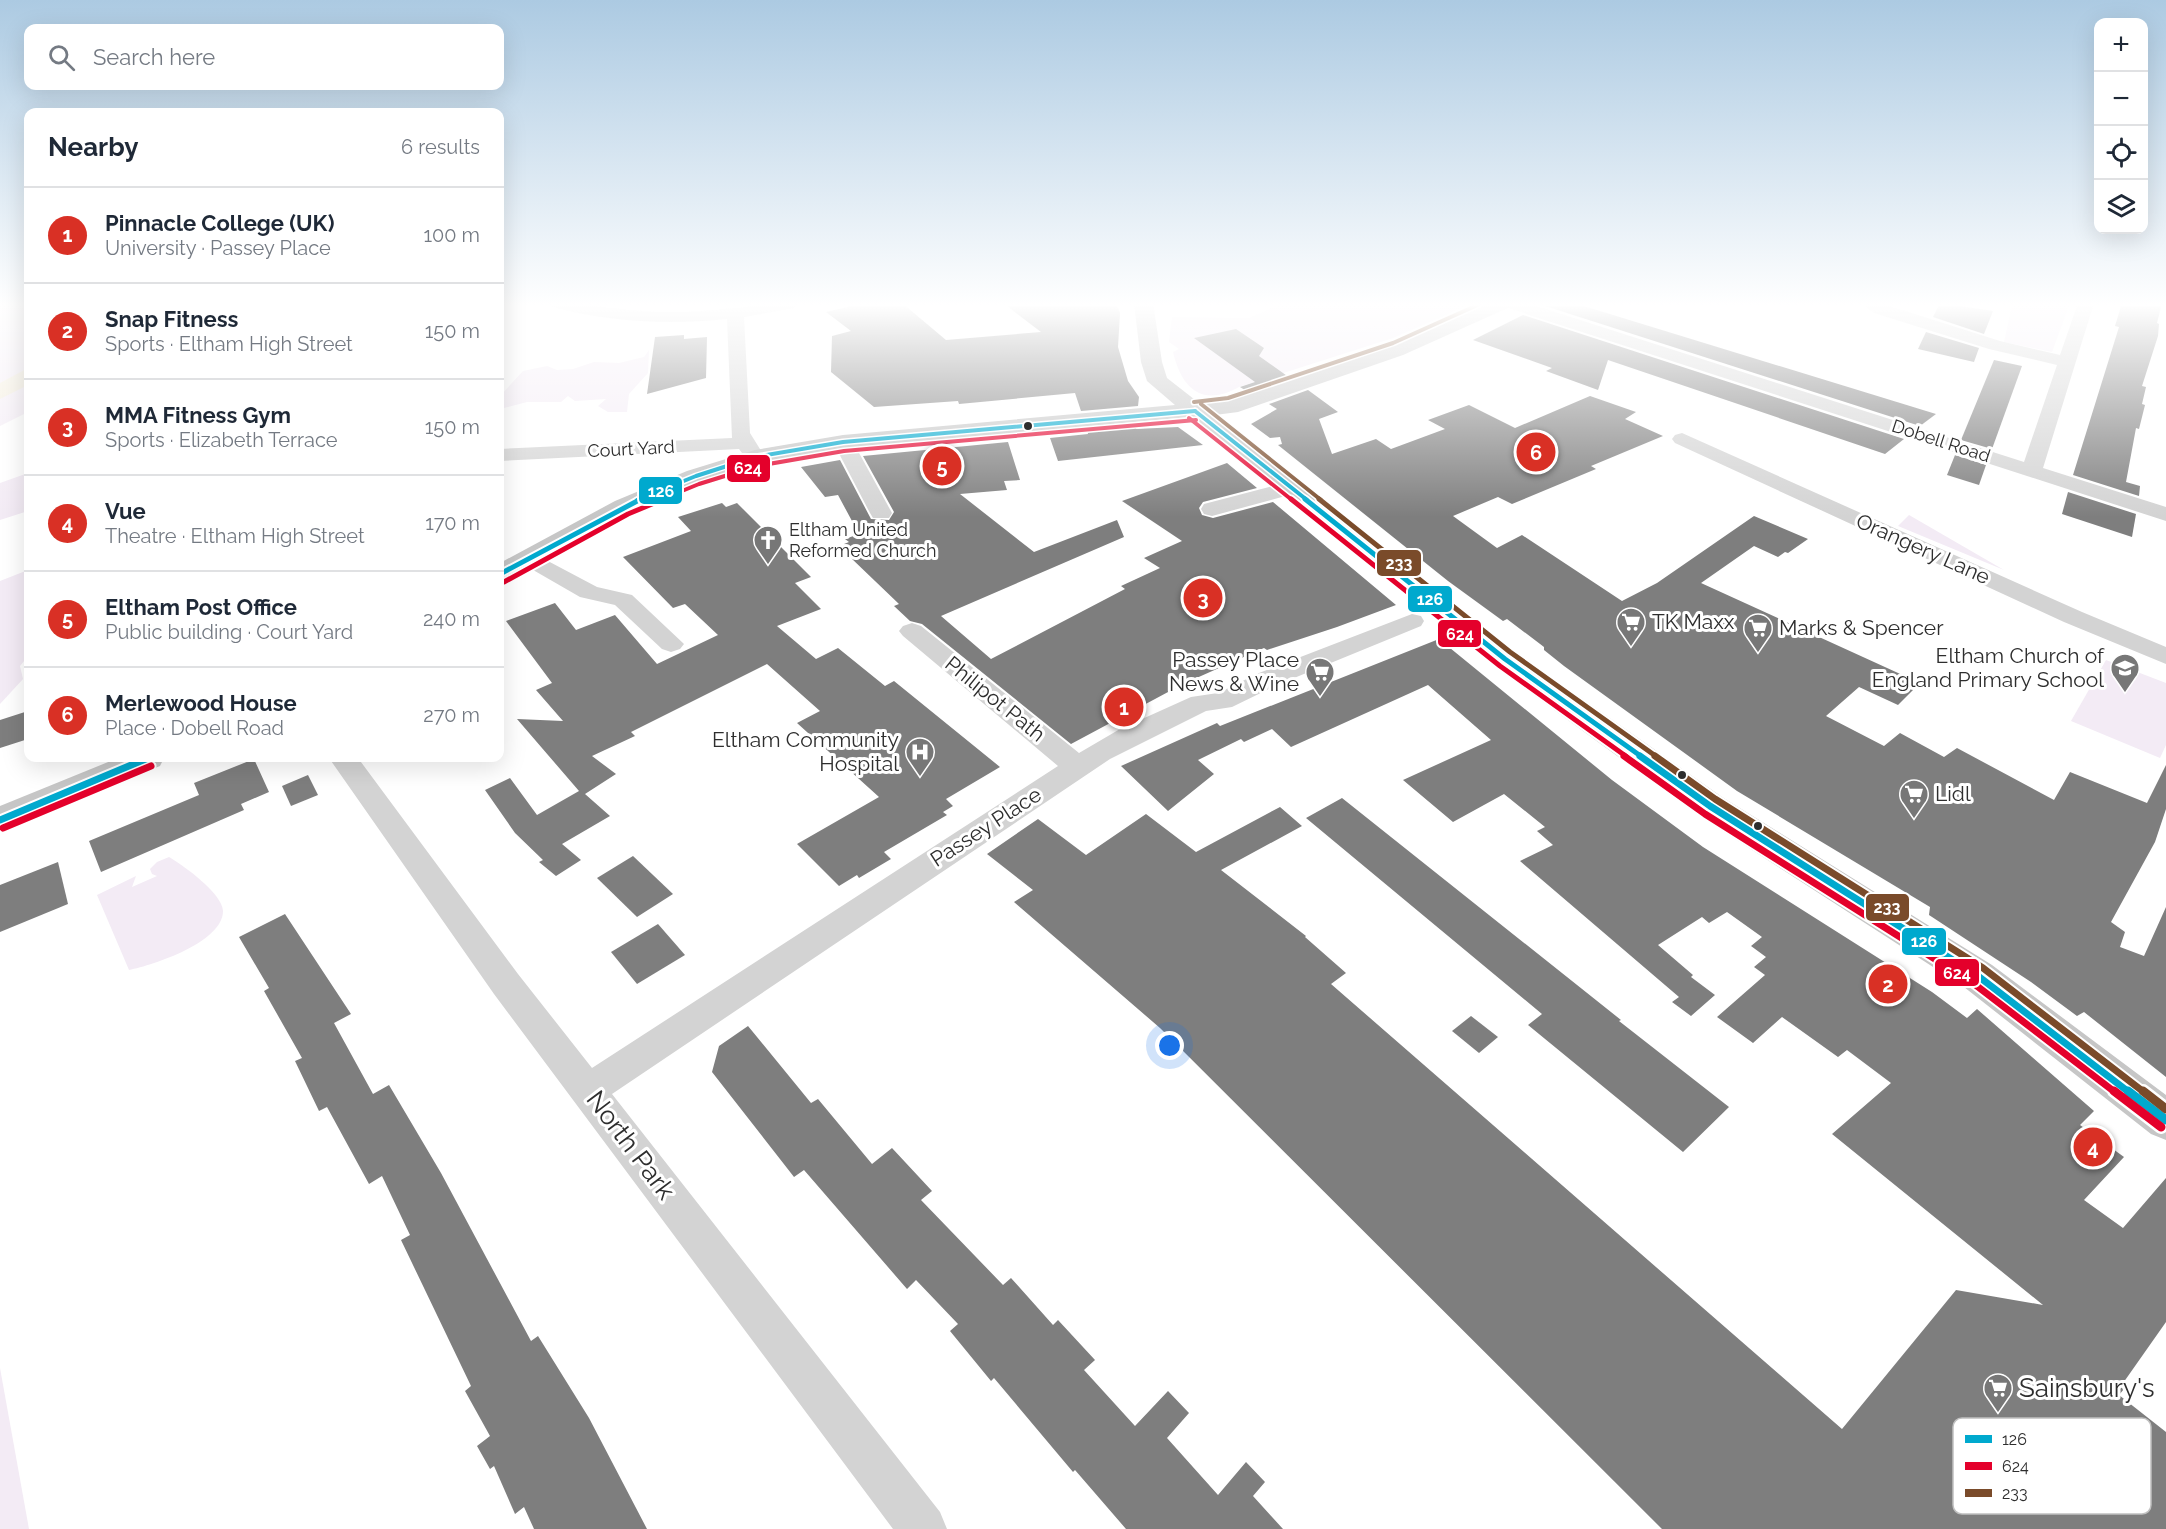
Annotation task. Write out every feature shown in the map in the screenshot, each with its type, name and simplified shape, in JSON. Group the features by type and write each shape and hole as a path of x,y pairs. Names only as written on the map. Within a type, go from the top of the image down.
{"main road":[{"path":"1155,374 1158,381 1292,487 1448,616 1637,755 1805,868 1978,976 2166,1120"},
{"name":"Court Yard","path":"746,454 843,442 1230,407 1327,374"},
{"path":"504,572 624,506 746,454"},
{"path":"0,820 138,762"}],"street":[{"path":"738,374 740,433 746,454"},
{"name":"Dobell Road","path":"1734,374 2166,513"},
{"path":"2032,470 2063,374"},
{"name":"Orangery Lane","path":"1682,439 2073,617 2166,656"},
{"path":"504,440 579,441 587,443 585,451"},
{"path":"843,442 881,513"},
{"name":"Court Yard","path":"504,455 585,451 746,454"},
{"path":"1212,509 1292,487"},
{"path":"529,558 589,592 623,600 671,644"},
{"name":"Passey Place","path":"589,1090 1078,766 1140,731 1201,703 1223,701 1277,676 1412,621"},
{"name":"Philipot Path","path":"912,631 1078,766"},
{"name":"North Park","path":"346,762 506,984 923,1529"}],"shaded area":[{"path":"0,374 24,374 24,414 0,426"},
{"path":"16,374 24,374 24,387 0,399 0,383"},
{"path":"520,374 647,374 629,394 627,412 608,412 598,406 606,399 575,401 568,396 561,402 527,402 504,408 504,392"},
{"path":"1181,374 1279,374 1215,395 1205,395 1196,391"},
{"path":"24,474 24,512 0,520 0,483"},
{"path":"1909,515 2004,570 1898,526"},
{"path":"24,572 24,661 20,666 23,679 0,704 0,581"},
{"name":"Eltham Church of England Primary School","path":"2106,660 2166,683 2166,745 2160,758 2071,721"},
{"path":"169,857 192,873 217,897 223,911 220,922 212,933 185,950 154,963 129,970 97,895 136,876 132,887 157,876 152,874 150,869 157,862"},
{"path":"0,1368 29,1529 0,1529"}],"building":[{"path":"650,374 706,374 706,378 647,394"},
{"path":"834,374 1126,374 1139,397 1138,406 1081,411 1075,393 959,404 958,401 874,407"},
{"path":"1244,374 1285,374 1290,378 1248,392 1240,387 1255,382"},
{"path":"1555,374 1603,374 1598,390"},
{"path":"1650,374 1705,374 1904,439 1885,454"},
{"path":"1759,374 1807,374 1936,414 1920,426"},
{"path":"1988,374 2019,374 1992,449 1961,440"},
{"path":"2104,374 2146,374 2142,386 2146,387 2142,404 2145,405 2139,429 2136,428 2126,482 2140,486 2139,496 2073,475"},
{"path":"1308,390 1338,412 1319,419 1332,454 1376,439 1391,449 1445,429 1428,420 1469,405 1515,428 1590,396 1636,412 1625,419 1663,436 1591,466 1596,469 1512,504 1498,497 1453,516 1497,548 1522,535 1622,601 1657,583 1754,516 1808,539 1778,557 1754,546 1701,583 1920,683 1898,705 1859,687 1826,716 1884,746 1900,733 1944,757 1957,748 2054,800 2070,772 2147,803 2166,765 2166,809 2155,842 2111,922 2125,932 2120,947 2144,956 2166,907 2166,1077 2084,1012 2077,1016 2031,982 1929,915 1930,907 1737,791 1564,666 1544,650 1544,647 1507,619 1503,621 1448,581 1278,445 1282,444 1280,437 1270,438 1251,424 1277,409 1269,404"},
{"path":"1137,424 1136,429 1178,427 1203,445 1058,461 1050,438 1088,434 1087,429"},
{"path":"1008,442 1020,480 1004,481 1007,490 960,494 1034,552 1117,520 1124,537 941,616 991,659 1125,589 1121,586 1160,568 1144,558 1182,541 1122,501 1227,463 1257,488 1203,502 1199,508 1202,515 1213,518 1273,502 1396,605 1267,650 1264,648 1183,684 1071,744 922,624 910,621 894,606 899,604 851,558 857,556 844,544 849,542 845,539 859,534 838,495 825,497 801,467 840,460 871,519 889,520 894,512 863,456"},
{"path":"1955,455 1986,465 1979,485 1947,475"},
{"path":"2068,492 2136,514 2132,537 2062,514"},
{"path":"722,503 726,507 737,503 811,577 795,583 821,609 777,626 816,659 838,648 885,686 894,681 1000,767 946,799 953,806 943,812 947,815 884,852 891,859 859,878 857,875 839,886 797,844 879,797 797,723 820,711 767,664 631,732 635,736 592,756 616,774 585,794 610,816 562,844 581,860 556,876 539,862 543,860 515,833 485,790 510,778 537,815 579,791 517,719 563,721 536,690 552,683 506,621 555,603 576,630 615,615 657,664 718,635 685,604 673,608 623,557 691,531 678,517"},
{"path":"1439,639 1612,780 1703,847 1932,992 1967,1018 1977,1009 2094,1111 2080,1125 2124,1157 2084,1200 2123,1228 2166,1178 2166,1322 2121,1386 2124,1389 2119,1395 2148,1418 1953,1418 1953,1514 2151,1514 2151,1420 2166,1432 2166,1529 1662,1529 1160,1028 1014,902 1033,890 987,854 1038,819 1086,855 1146,814 1196,852 1280,807 1302,826 1221,870 1306,936 1346,973 1331,984 1842,1429 1956,1290 2043,1305 1832,1134 1891,1083 1847,1050 1838,1057 1782,1017 1753,1043 1717,1017 1765,975 1754,967 1766,957 1751,946 1762,937 1727,912 1709,923 1702,917 1658,945 1693,975 1691,977 1715,995 1691,1016 1672,1002 1679,997 1520,861 1553,845 1537,831 1545,827 1504,794 1453,822 1403,780 1491,740 1428,685 1291,747 1272,729 1244,742 1241,739 1198,760 1214,774 1168,811 1121,766 1217,723 1220,726"},
{"path":"24,712 24,740 0,748 0,720"},
{"path":"246,762 255,762 269,792 241,804 244,810 101,872 89,841 199,795 194,783"},
{"path":"308,775 318,795 291,806 282,786"},
{"path":"1342,798 1729,1107 1683,1152 1528,1025 1542,1014 1306,818"},
{"path":"633,856 673,894 637,917 597,878"},
{"path":"58,862 68,904 0,932 0,885"},
{"path":"285,914 351,1014 334,1023 373,1094 389,1085 441,1173 531,1341 538,1336 589,1418 647,1529 534,1529 524,1507 515,1514 494,1466 490,1469 477,1446 490,1436 465,1391 471,1386 401,1240 410,1235 382,1176 369,1184 327,1107 319,1111 295,1061 302,1058 264,991 269,988 239,937"},
{"path":"658,924 685,955 637,984 611,952"},
{"path":"1471,1016 1498,1037 1479,1053 1452,1031"},
{"path":"748,1026 811,1103 818,1099 872,1164 892,1148 932,1191 921,1200 1003,1285 1011,1278 1053,1325 1058,1320 1095,1360 1084,1370 1135,1426 1168,1391 1189,1413 1167,1438 1218,1495 1246,1462 1265,1482 1253,1496 1283,1529 1126,1529 1075,1470 1073,1472 994,1378 991,1381 950,1331 958,1324 916,1280 907,1289 804,1170 794,1177 712,1072 719,1046"}],"transit line":[{"name":"233","path":"1194,402 1228,398 1299,374"},
{"name":"233","path":"1201,404 1510,652 1715,799 1983,968 2166,1109"},
{"name":"126","path":"1195,411 1505,659 1710,806 1978,976 2166,1120"},
{"name":"126","path":"504,572 624,506 696,476 755,457 843,442 1195,411"},
{"name":"624","path":"1189,418 1500,666 1705,814 1973,983 2161,1127"},
{"name":"624","path":"504,582 628,514 699,484 757,466 844,451 1196,420"},
{"name":"126","path":"0,820 138,762"},
{"name":"624","path":"3,828 151,766"}],"place":[{"name":"Merlewood House","path":"1536,452"},
{"name":"Eltham Post Office","path":"942,466"},
{"name":"Eltham United Reformed Church","path":"768,566"},
{"name":"MMA Fitness Gym","path":"1203,598"},
{"name":"TK Maxx","path":"1631,648"},
{"name":"Marks & Spencer","path":"1758,654"},
{"name":"Eltham Church of England Primary School","path":"2125,694"},
{"name":"Passey Place News & Wine","path":"1320,698"},
{"name":"Pinnacle College (UK)","path":"1124,707"},
{"name":"Eltham Community Hospital","path":"920,778"},
{"name":"Lidl","path":"1914,820"},
{"name":"Snap Fitness","path":"1888,984"},
{"name":"Vue","path":"2093,1147"},
{"name":"Sainsbury's","path":"1998,1414"}]}
